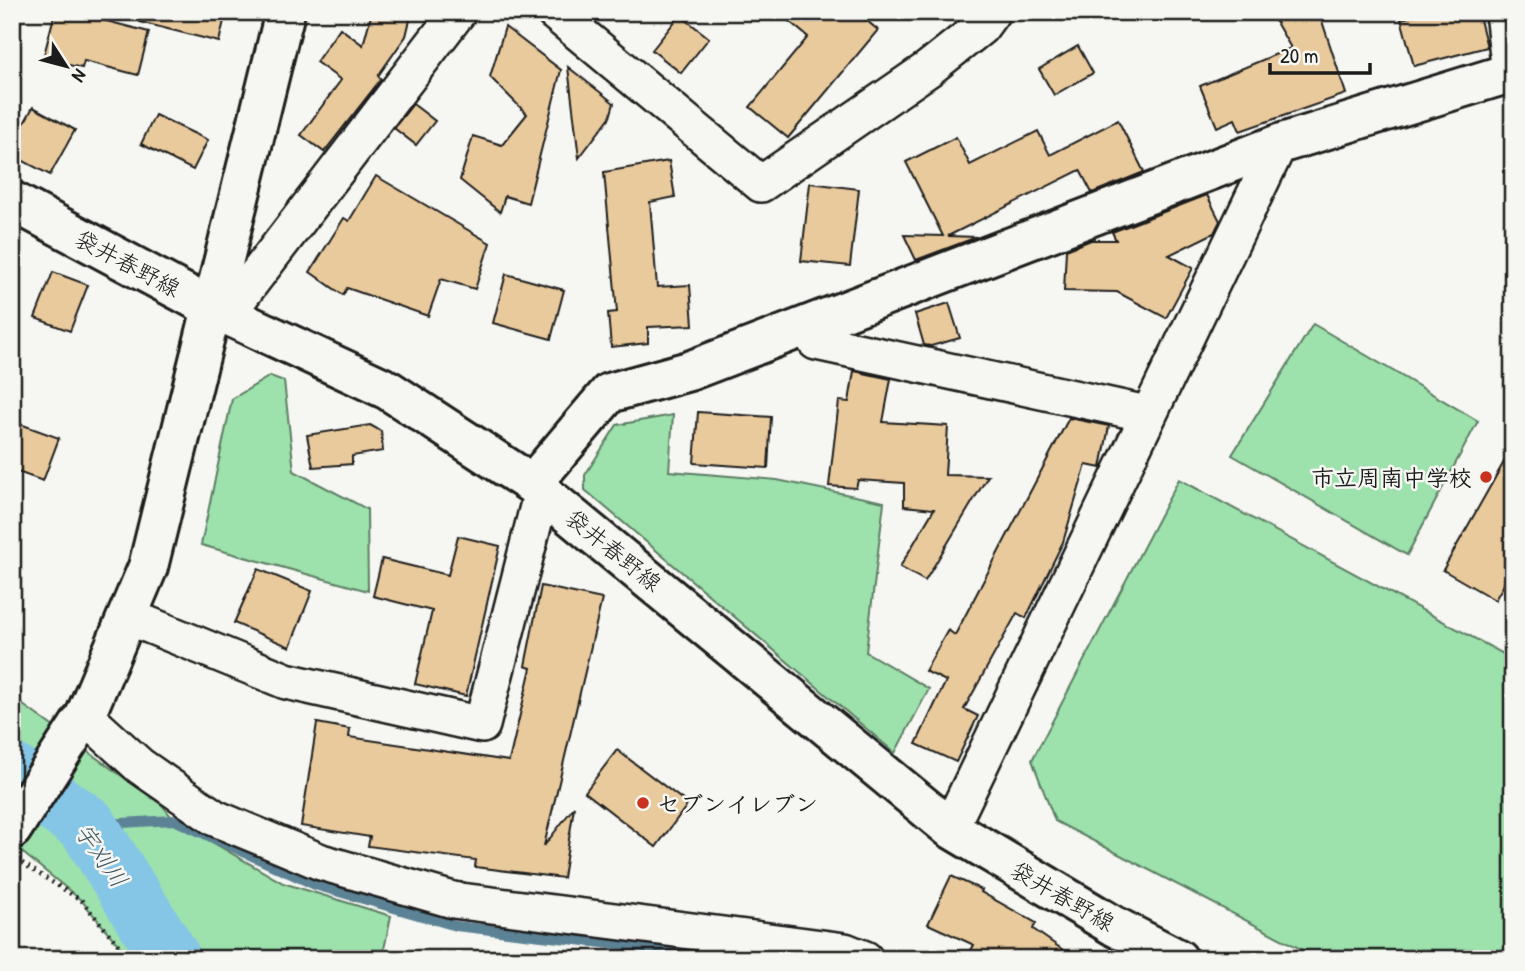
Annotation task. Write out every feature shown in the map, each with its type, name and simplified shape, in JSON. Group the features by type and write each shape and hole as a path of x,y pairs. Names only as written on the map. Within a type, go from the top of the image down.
{"street":[{"path":"12,829 85,716 148,568 220,312 285,12"},
{"path":"220,312 458,12"},
{"path":"554,12 761,184 928,69 981,27 992,12"},
{"path":"127,616 286,681 482,725 537,488 609,393 689,372 1279,144 1511,72 1503,12"},
{"path":"950,828 1279,144"},
{"name":"袋井春野線","path":"12,201 220,312 388,390 537,488 950,828 1114,926 1178,959"},
{"path":"806,326 816,342 1147,414"},
{"path":"85,716 140,766 215,818 321,862 453,900 845,951 865,959"}],"path":[{"path":"12,856 82,901 130,959"}],"green space":[{"path":"1313,324 1478,421 1407,555 1232,455"},
{"path":"270,376 284,381 294,471 367,509 368,591 201,545 232,399"},
{"path":"673,415 669,471 777,480 884,502 866,652 929,689 895,753 585,490 585,475 617,425"},
{"path":"1179,479 1513,659 1513,959 1320,959 1055,821 1032,760"},
{"path":"12,697 162,805 174,820 283,883 391,916 382,959 130,959 82,901 12,844"}],"building":[{"path":"55,12 96,12 95,18 149,32 138,75 84,61 82,68 43,59"},
{"path":"141,12 226,12 219,42 140,22"},
{"path":"372,12 412,12 406,36 378,76 381,79 324,152 301,135 341,80 316,62 340,28 363,45"},
{"path":"778,12 856,12 878,30 788,138 750,107 808,37"},
{"path":"1270,12 1319,12 1346,94 1240,131 1235,119 1217,127 1200,86 1291,48"},
{"path":"1428,12 1478,12 1487,47 1414,66 1401,19"},
{"path":"680,15 709,38 681,73 652,50"},
{"path":"505,27 561,70 528,203 505,196 500,212 460,180 473,136 502,145 527,114 490,77"},
{"path":"1078,46 1093,73 1054,95 1039,69"},
{"path":"568,67 614,103 610,117 579,158"},
{"path":"413,104 435,121 416,145 394,128"},
{"path":"33,107 75,130 50,175 12,155 12,145"},
{"path":"155,115 208,140 193,170 141,144"},
{"path":"1118,120 1144,172 1092,193 1080,170 948,236 977,237 916,260 904,235 943,236 906,162 956,137 970,165 1038,131 1050,155"},
{"path":"669,161 675,197 650,202 657,287 690,285 693,325 648,327 648,343 611,347 608,313 617,312 604,172"},
{"path":"376,176 490,243 475,289 441,279 428,316 347,288 343,295 310,272 344,218 349,221"},
{"path":"810,183 859,189 850,266 801,261"},
{"path":"1207,195 1220,221 1214,233 1169,255 1193,268 1166,318 1117,292 1064,291 1066,250 1091,240 1116,240 1112,232"},
{"path":"53,272 88,285 70,331 35,318"},
{"path":"506,274 564,290 551,339 493,323"},
{"path":"949,303 960,338 931,346 924,345 915,314"},
{"path":"854,371 891,379 883,422 948,426 945,475 988,476 925,581 900,567 934,509 904,506 904,483 858,480 856,488 829,486 839,401 849,402"},
{"path":"698,412 771,417 768,468 694,463"},
{"path":"1069,418 1109,426 1101,468 1086,465 1063,542 1026,618 1017,613 964,709 978,716 956,762 916,744 946,681 925,671 948,630 955,635"},
{"path":"12,421 59,438 43,481 12,470"},
{"path":"370,425 381,431 383,451 352,456 352,464 313,467 307,435"},
{"path":"1513,446 1513,569 1495,600 1443,570"},
{"path":"458,536 500,546 466,696 415,684 432,611 373,596 382,559 448,575"},
{"path":"258,569 312,591 290,647 234,623"},
{"path":"541,586 602,599 544,846 574,807 563,878 475,867 476,860 368,846 370,837 301,826 317,723 350,729 349,737 509,761 531,668 525,666"},
{"path":"617,750 688,804 656,847 585,792"},
{"path":"951,876 982,890 981,892 1036,923 1033,929 1076,959 966,959 974,945 928,924"}],"waterway":[{"name":"宇刈川","path":"12,773 87,825 171,959"},
{"path":"87,825 174,820 315,885 456,926 741,959"}],"place":[{"name":"市立周南中学校","path":"1486,477"},
{"name":"セブンイレブン","path":"643,803"}]}
